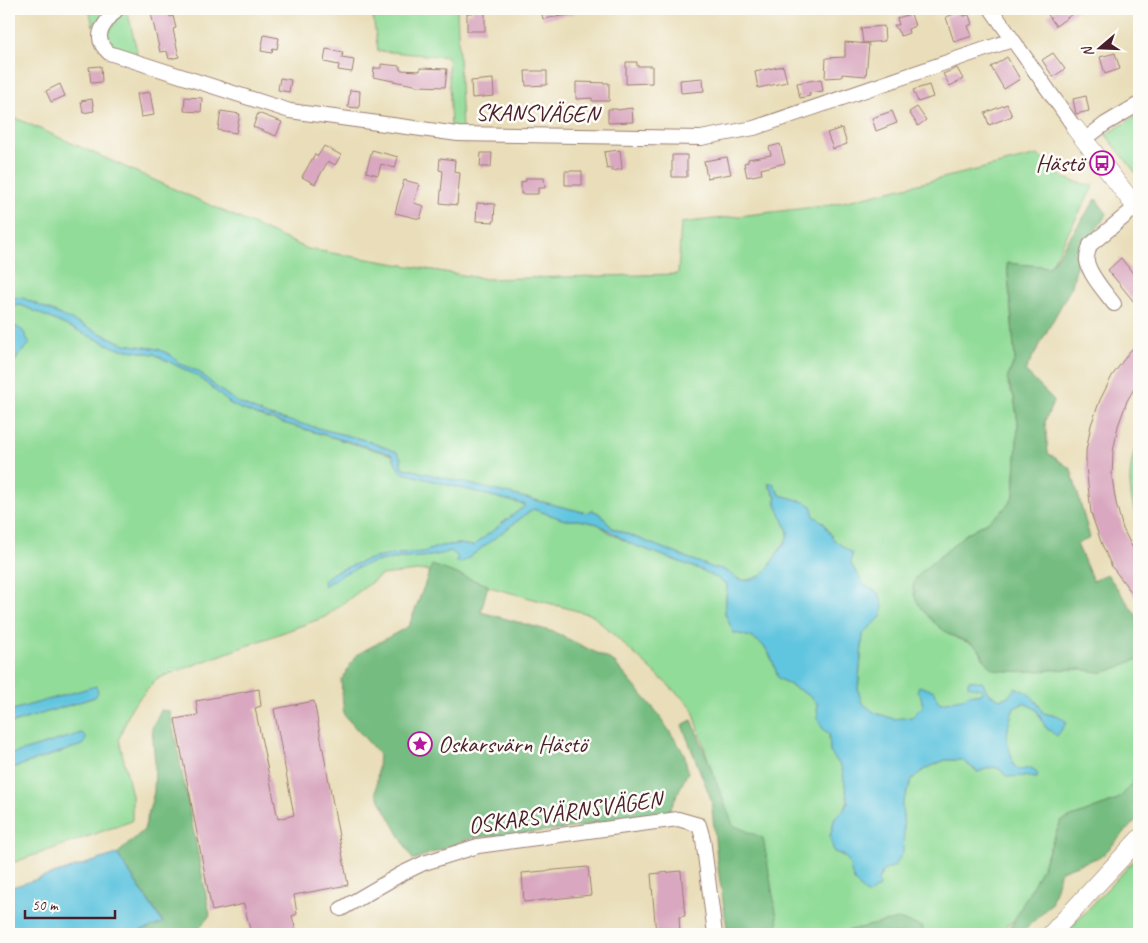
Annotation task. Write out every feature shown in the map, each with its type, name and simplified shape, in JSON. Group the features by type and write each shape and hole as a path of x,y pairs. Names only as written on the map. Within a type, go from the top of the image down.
{"street":[{"name":"SKANSVÄGEN","path":"117,9 101,28 100,38 103,48 109,53 290,111 458,134 701,138 754,128 1012,40"},
{"path":"991,9 1080,134 1137,209 1090,245 1087,261 1095,280 1102,286 1114,304"},
{"path":"1080,134 1105,124 1139,104"},
{"name":"OSKARSVÄRNSVÄGEN","path":"341,909 401,874 424,863 478,846 678,819 699,825 703,839 715,934"},
{"path":"1051,934 1139,840"}],"green space":[{"path":"89,9 107,9 93,26"},
{"path":"372,9 457,9 462,130 451,129 448,57 378,51"},
{"path":"125,10 128,14 137,51 136,55 115,46 106,36"},
{"path":"1139,114 1139,177 1106,135"},
{"path":"9,115 308,249 486,279 678,274 681,223 831,205 1038,155 1063,177 1076,182 1094,185 1050,267 1007,263 1015,359 1010,371 1008,385 1014,397 1018,423 1014,495 1011,502 994,519 966,534 915,579 948,632 956,638 978,648 983,659 1056,669 1080,669 1103,672 1139,659 1137,765 1135,777 1131,784 1115,801 1061,821 1023,913 997,934 762,934 692,707 592,615 427,570 381,575 325,617 156,679 131,708 119,739 132,796 132,821 9,864 9,769 82,745 82,733 9,755 9,724 95,697 96,687 9,711 9,373 19,354 30,344 23,331 9,322 9,307 21,305 116,348 154,354 199,377 232,405 259,416 392,455 398,468 403,473 526,505 473,546 459,544 441,546 423,552 366,560 333,573 324,586 357,568 384,560 430,556 451,551 458,557 466,560 533,509 565,520 579,520 598,524 631,544 704,571 727,584 725,614 734,633 744,635 759,642 772,660 778,678 808,695 817,703 820,724 829,734 830,752 842,768 848,802 843,811 835,817 830,837 834,852 844,856 849,862 854,880 878,880 883,871 895,866 904,829 902,804 912,779 925,769 945,760 962,760 978,772 994,767 1007,777 1022,775 1036,778 1013,765 1007,735 1012,712 1014,708 1024,703 1036,709 1046,728 1060,717 1043,713 1036,701 1009,696 1000,699 988,693 982,682 981,689 983,693 968,695 962,699 941,703 921,696 923,706 912,717 894,719 875,713 862,703 858,691 863,634 881,616 851,564 852,553 834,540 823,522 813,516 801,501 780,495 768,484 776,497 776,505 788,530 787,538 764,573 755,578 741,580 723,569 713,568 612,528 600,514 592,510 587,513 404,468 401,466 401,458 397,452 365,440 266,415 237,402 199,372 179,363 171,355 158,349 124,344 23,298 9,298"},
{"path":"1096,199 1107,214 1079,254 1072,286 1025,371 1054,400 1045,421 1048,453 1071,469 1090,538 1077,544 1093,581 1107,574 1139,619 1139,659 1103,672 1077,669 997,670 989,666 975,646 951,635 930,618 917,602 913,585 916,578 924,570 963,537 1004,509 1014,495 1018,423 1014,397 1007,379 1015,359 1007,263 1050,267"},
{"path":"1139,433 1139,527 1135,516 1130,480"},
{"path":"432,565 488,585 481,612 554,632 613,661 656,711 684,753 688,772 668,813 564,829 471,838 413,860 376,793 379,754 344,715 341,681 356,655 409,626"},
{"path":"161,710 170,711 210,915 196,933 191,934 132,934 163,922 117,854 144,830 154,792 155,763 152,727"},
{"path":"692,720 733,825 763,838 778,923 775,934 728,934 718,868 711,799 682,725"},
{"path":"1139,724 1139,817 1102,856 1061,871 1051,904 1021,934 1007,934 1042,868 1061,821 1115,801 1132,783 1137,766"},
{"path":"1139,855 1139,934 1065,934"},
{"path":"898,919 923,927 922,934 847,934 847,931"}],"water":[{"path":"9,298 23,298 124,344 158,349 171,355 179,363 199,372 237,402 266,415 365,440 397,452 401,458 401,466 404,468 587,513 592,510 600,514 612,528 713,568 723,569 741,580 755,578 764,573 787,538 788,530 776,505 776,497 768,483 773,483 780,495 811,505 814,516 823,522 834,540 852,553 851,564 864,585 879,593 883,606 881,617 863,634 858,690 862,703 875,713 894,719 912,717 923,706 921,696 917,691 919,686 934,691 938,701 941,703 962,699 968,695 983,693 981,689 968,686 969,680 982,682 988,693 1000,699 1009,696 1015,688 1025,691 1038,704 1043,713 1060,717 1067,722 1057,736 1046,728 1036,709 1024,703 1014,708 1007,735 1013,765 1020,770 1032,768 1038,774 1037,778 1007,777 1000,769 994,767 978,772 962,760 945,760 925,769 912,779 902,805 903,852 895,866 883,871 878,880 879,887 868,895 855,882 845,857 834,852 830,837 835,817 843,811 848,802 842,768 830,752 829,734 820,723 817,703 808,695 778,678 772,660 759,642 744,635 734,633 725,614 727,584 704,571 631,544 598,524 579,520 565,520 533,509 460,563 456,561 458,557 451,551 430,556 384,560 357,568 324,586 323,581 333,573 366,560 423,552 441,546 459,544 473,546 526,505 403,473 398,468 392,454 259,416 232,405 199,377 154,354 116,348 21,305 9,307"},
{"path":"9,322 23,331 30,344 19,354 9,373"},
{"path":"96,686 98,692 95,697 9,724 9,711"},
{"path":"82,733 87,738 82,745 9,769 9,755"},
{"path":"117,854 163,923 132,934 9,934 9,888"}],"building":[{"path":"150,9 168,9 170,17 173,16 176,28 173,29 179,57 169,59 167,51 160,52"},
{"path":"472,9 485,9 485,31 467,31 467,13 472,13"},
{"path":"541,9 573,9 574,14 543,19"},
{"path":"1056,9 1079,9 1056,26 1048,15"},
{"path":"963,11 964,16 969,15 972,24 968,26 972,36 954,42 946,17"},
{"path":"911,14 915,26 908,29 909,33 901,36 894,25 899,25 897,18"},
{"path":"884,26 885,41 863,43 861,28"},
{"path":"264,35 279,38 277,49 273,48 272,53 261,51"},
{"path":"845,42 869,44 866,76 842,74 842,77 825,78 826,58 845,57"},
{"path":"326,49 343,52 342,58 354,60 352,72 338,70 339,65 324,62"},
{"path":"1053,53 1065,69 1053,77 1042,60"},
{"path":"1115,53 1120,69 1105,74 1100,57"},
{"path":"1007,57 1020,79 1004,89 991,67"},
{"path":"626,62 637,62 637,66 652,66 652,83 626,84"},
{"path":"381,64 400,66 400,70 420,71 420,68 447,69 445,87 419,86 373,77 374,68 381,68"},
{"path":"101,66 102,82 91,83 89,67"},
{"path":"783,66 787,82 758,88 755,72"},
{"path":"957,68 963,79 950,86 943,74"},
{"path":"525,71 547,71 547,85 526,86"},
{"path":"280,78 291,80 289,92 278,90"},
{"path":"703,78 704,91 681,93 680,80"},
{"path":"493,79 494,96 472,98 471,81"},
{"path":"821,79 823,91 809,93 810,96 800,98 797,83"},
{"path":"576,82 609,83 609,101 592,101 592,98 576,99"},
{"path":"60,84 65,96 51,102 46,91"},
{"path":"929,85 933,97 918,102 913,90"},
{"path":"350,90 360,91 359,108 348,107"},
{"path":"150,92 154,115 141,117 137,94"},
{"path":"1086,96 1089,111 1076,114 1073,99"},
{"path":"185,97 202,98 201,112 184,111"},
{"path":"92,99 94,111 83,113 81,101"},
{"path":"1007,104 1012,116 989,125 985,113"},
{"path":"917,107 926,120 918,126 909,112"},
{"path":"632,108 633,122 608,123 608,109"},
{"path":"221,111 240,114 236,133 218,130"},
{"path":"892,111 897,123 876,131 872,118"},
{"path":"258,113 282,122 276,136 253,127"},
{"path":"842,128 847,144 833,149 827,133"},
{"path":"780,144 785,163 761,169 762,174 747,177 744,163 748,162 748,159 771,155 769,147"},
{"path":"324,146 341,155 335,165 328,161 315,184 302,177 315,154 318,156"},
{"path":"372,150 398,157 395,168 381,164 378,175 366,172"},
{"path":"620,150 622,169 612,171 612,168 607,169 604,152"},
{"path":"481,153 492,153 491,167 480,167"},
{"path":"672,155 687,155 687,177 672,177"},
{"path":"727,157 731,174 707,178 704,161"},
{"path":"440,158 455,160 454,172 460,173 457,205 440,203 443,171 439,170"},
{"path":"565,171 582,171 582,185 565,185"},
{"path":"526,178 544,178 545,188 538,188 538,194 521,194 521,182 526,181"},
{"path":"404,180 419,184 414,203 424,206 420,219 395,213"},
{"path":"477,203 495,204 494,222 476,221"},
{"path":"1121,258 1139,281 1139,308 1108,270"},
{"path":"1139,342 1139,380 1127,401 1118,426 1113,452 1112,478 1123,529 1139,560 1139,602 1112,567 1101,542 1091,513 1086,451 1091,425 1100,400 1112,376"},
{"path":"259,689 261,706 255,708 278,819 294,815 274,709 314,701 348,885 294,895 297,914 292,916 296,931 283,934 251,934 244,904 212,911 175,719 198,715 196,701"},
{"path":"588,867 591,895 524,902 522,873"},
{"path":"681,871 685,916 679,917 680,934 656,934 651,874"}],"place":[{"name":"Hästö","path":"1102,163"},
{"name":"Oskarsvärn Hästö","path":"420,744"}]}
